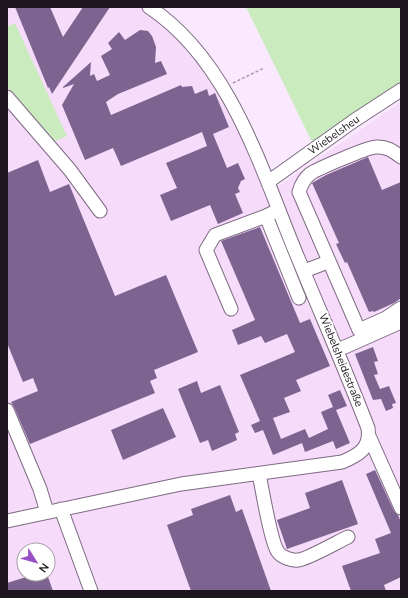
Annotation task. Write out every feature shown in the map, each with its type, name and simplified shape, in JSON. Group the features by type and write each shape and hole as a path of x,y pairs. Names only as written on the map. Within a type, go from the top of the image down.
{"street":[{"name":"Wiebelsheidestraße","path":"149,7 181,32 208,63 248,136 338,350 368,428 369,436 401,508"},
{"name":"Wiebelsheu","path":"268,182 355,120 401,90"},
{"path":"7,98 70,170 100,211"},
{"path":"401,157 385,147 375,147 312,173 301,184 299,192 328,262 359,330 386,318 401,308"},
{"path":"231,309 206,250 216,235 280,210"},
{"path":"266,216 299,298"},
{"path":"304,272 328,262"},
{"path":"338,350 401,322"},
{"path":"7,410 40,489 47,512"},
{"path":"7,521 181,484 342,462 357,456 366,446 369,436"},
{"path":"259,474 273,542 278,552 287,558 298,561 348,536"},
{"path":"61,509 91,591"}],"path":[{"path":"223,88 264,68"}],"shaded area":[{"path":"7,7 142,7 166,24 183,41 219,88 267,190 278,186 401,102 401,591 7,591"}],"green space":[{"path":"246,7 401,7 401,85 313,144"},
{"path":"15,23 67,136 55,141 7,87 7,27"}],"building":[{"path":"15,7 50,7 63,37 83,7 110,7 52,94 49,87 48,88"},
{"path":"140,30 148,31 152,36 156,47 155,63 161,61 167,74 118,94 106,102 111,115 181,85 182,87 192,86 195,94 207,89 209,96 215,93 229,127 213,134 227,168 238,163 245,179 241,181 238,188 240,192 235,194 243,213 218,224 210,205 171,221 160,195 177,188 166,163 207,146 202,132 121,166 113,148 85,160 62,105 74,84 63,87 91,62 90,76 94,74 97,81 110,75 101,56 112,49 108,43 119,32 125,40"},
{"path":"368,157 382,190 401,182 401,298 394,303 374,312 369,312 347,262 345,263 336,244 339,243 312,183 326,175"},
{"path":"38,160 50,192 69,184 115,296 166,275 198,352 154,370 157,378 150,381 155,393 30,444 11,402 38,391 33,378 23,382 7,343 7,173"},
{"path":"260,227 300,323 310,319 330,366 296,380 301,391 284,398 290,412 273,418 281,439 305,429 309,438 328,429 321,412 333,407 328,395 340,390 347,406 336,410 350,443 336,449 333,441 305,452 302,443 273,455 263,430 255,433 251,425 260,421 240,375 295,352 287,334 265,343 261,336 238,345 232,330 255,320 221,241"},
{"path":"373,347 378,361 374,362 378,374 374,375 380,389 389,386 396,403 392,404 393,408 386,411 381,399 373,400 355,354"},
{"path":"197,381 201,393 220,385 239,432 235,434 237,440 212,451 208,440 200,443 178,389"},
{"path":"163,408 176,437 123,460 111,430"},
{"path":"375,470 394,511 398,515 401,522 401,577 384,585 386,591 351,591 342,566 380,553 375,539 391,533 366,474"},
{"path":"342,480 358,524 287,549 277,520 310,508 305,493"},
{"path":"230,495 236,512 242,509 271,591 191,591 167,525 193,515 191,509"},
{"path":"16,580 16,582 50,582 53,591 7,591 7,583"}]}
